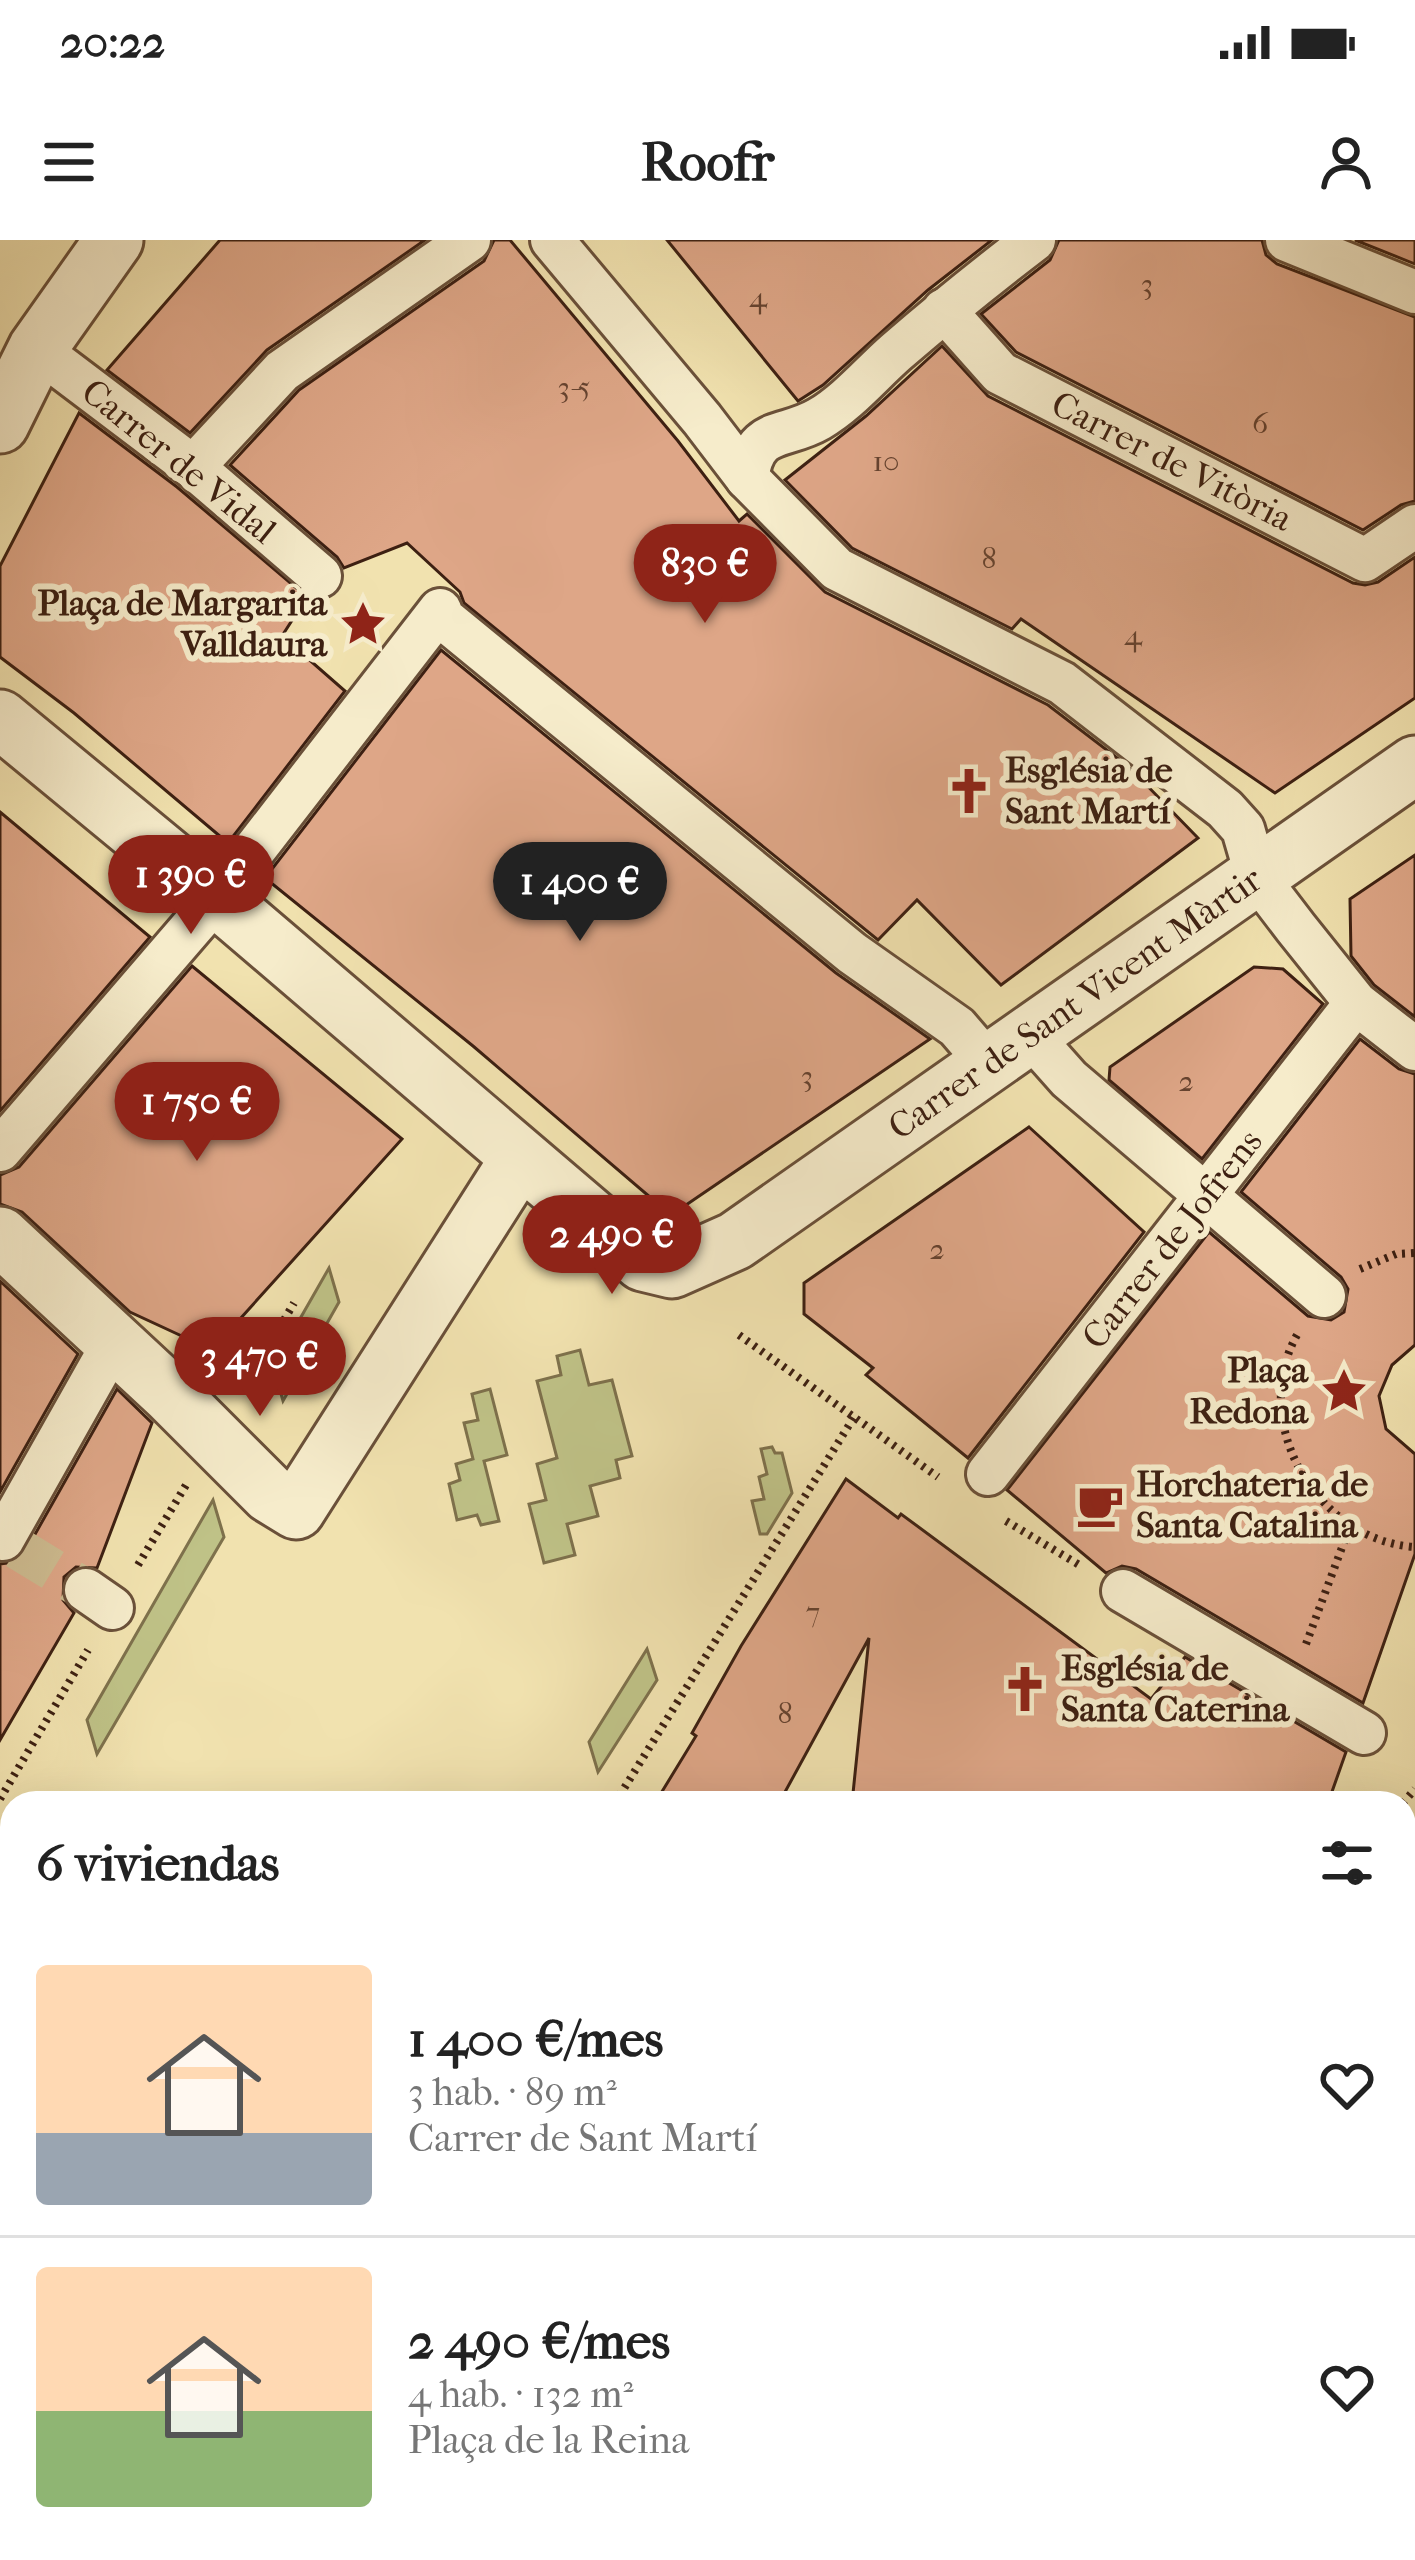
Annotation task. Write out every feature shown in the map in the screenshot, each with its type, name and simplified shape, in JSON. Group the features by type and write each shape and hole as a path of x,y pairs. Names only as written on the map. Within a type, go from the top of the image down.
{"street":[{"path":"0,424 37,349 114,240"},
{"path":"193,467 282,371 469,240"},
{"path":"551,240 747,478 837,569 1062,683 1225,809 1244,829 1257,877 1356,1003 1415,1049"},
{"path":"747,478 750,458 761,442 820,418 944,310 1034,240"},
{"path":"1287,240 1415,292"},
{"name":"Carrer de Vitòria","path":"944,310 1000,373 1365,560 1415,526"},
{"name":"Carrer de Vidal","path":"37,349 193,467 320,576"},
{"path":"0,1150 218,898 440,610 852,953 957,1027 1069,1079 1324,1296"},
{"name":"Carrer de Sant Vicent Màrtir","path":"0,719 218,898 643,1262 672,1269 735,1241 1415,765"},
{"name":"Carrer de Jofrens","path":"975,1490 1356,1003"},
{"path":"0,1236 270,1494 296,1510 520,1158"},
{"path":"7,1541 114,1342"},
{"path":"1123,1591 1364,1733"}],"path":[{"path":"1415,1252 1396,1254 1351,1273 1313,1305 1289,1349 1280,1399 1289,1448 1312,1492 1350,1526 1397,1546 1415,1547"},
{"path":"739,1335 854,1418 975,1490 1123,1591"},
{"path":"622,1791 854,1418"},
{"path":"1288,1690 1350,1526"},
{"path":"3,1791 99,1599"}],"green space":[{"path":"329,1268 339,1302 283,1401 273,1366"},
{"path":"580,1350 589,1385 612,1380 632,1456 616,1460 620,1478 590,1486 598,1516 567,1524 575,1555 544,1563 529,1504 546,1500 537,1464 557,1458 537,1381 561,1375 557,1356"},
{"path":"490,1389 507,1455 484,1461 499,1521 481,1525 477,1515 457,1520 449,1484 460,1480 456,1464 473,1459 464,1423 478,1420 472,1394"},
{"path":"772,1447 775,1453 782,1453 792,1493 767,1534 760,1534 752,1501 764,1499 759,1477 767,1474 761,1449"},
{"path":"213,1500 224,1537 97,1754 87,1720"},
{"path":"647,1649 657,1680 598,1772 589,1742"}],"building":[{"path":"220,240 425,240 267,350 190,433 107,370"},
{"path":"494,240 510,240 739,521 747,514 825,592 1048,705 1129,767 1198,838 1001,985 917,900 878,940 464,603 460,592 407,543 344,568 230,465 299,390 484,261"},
{"path":"667,240 992,240 928,290 823,385 798,401"},
{"path":"1059,240 1262,240 1266,255 1277,264 1415,317 1415,501 1363,530 1016,352 981,314 1050,260"},
{"path":"1355,240 1415,240 1415,264"},
{"path":"942,346 988,396 1353,583 1378,582 1415,557 1415,698 1275,793 1021,619 1012,629 852,548 785,480 866,416"},
{"path":"79,413 177,487 307,597 282,636 345,691 228,843 0,657 0,566"},
{"path":"441,650 836,973 930,1039 686,1205 658,1204 265,878"},
{"path":"0,812 150,937 0,1111"},
{"path":"1415,855 1415,1017 1374,985 1351,956 1350,899"},
{"path":"192,966 402,1139 212,1350 130,1312 22,1212 0,1204 0,1175 19,1167"},
{"path":"1254,967 1283,969 1323,1004 1202,1159 1109,1080 1110,1067"},
{"path":"1360,1039 1399,1069 1415,1074 1415,1345 1392,1365 1379,1396 1386,1429 1415,1454 1415,1554 1363,1703 1136,1569 1122,1566 1106,1573 1007,1490 1209,1232 1308,1316 1331,1320 1344,1312 1348,1289 1341,1277 1241,1192"},
{"path":"1029,1127 1144,1232 968,1458 866,1375 873,1368 804,1314 804,1283"},
{"path":"0,1281 78,1354 0,1492"},
{"path":"117,1389 152,1423 97,1568 76,1567 64,1577 63,1600 74,1613 0,1740 0,1564 14,1562 25,1552"},
{"path":"846,1479 898,1518 901,1514 1151,1699 1185,1657 1346,1752 1332,1791 853,1791 869,1638 786,1791 662,1791 741,1646"}],"tunnel":[{"path":"17,1548 86,1590"}],"place":[{"name":"Plaça de Margarita Valldaura","path":"363,624"},
{"name":"Església de Sant Martí","path":"969,791"},
{"name":"Plaça Redona","path":"1344,1391"},
{"name":"Horchateria de Santa Catalina","path":"1100,1505"},
{"name":"Església de Santa Caterina","path":"1025,1689"}]}
